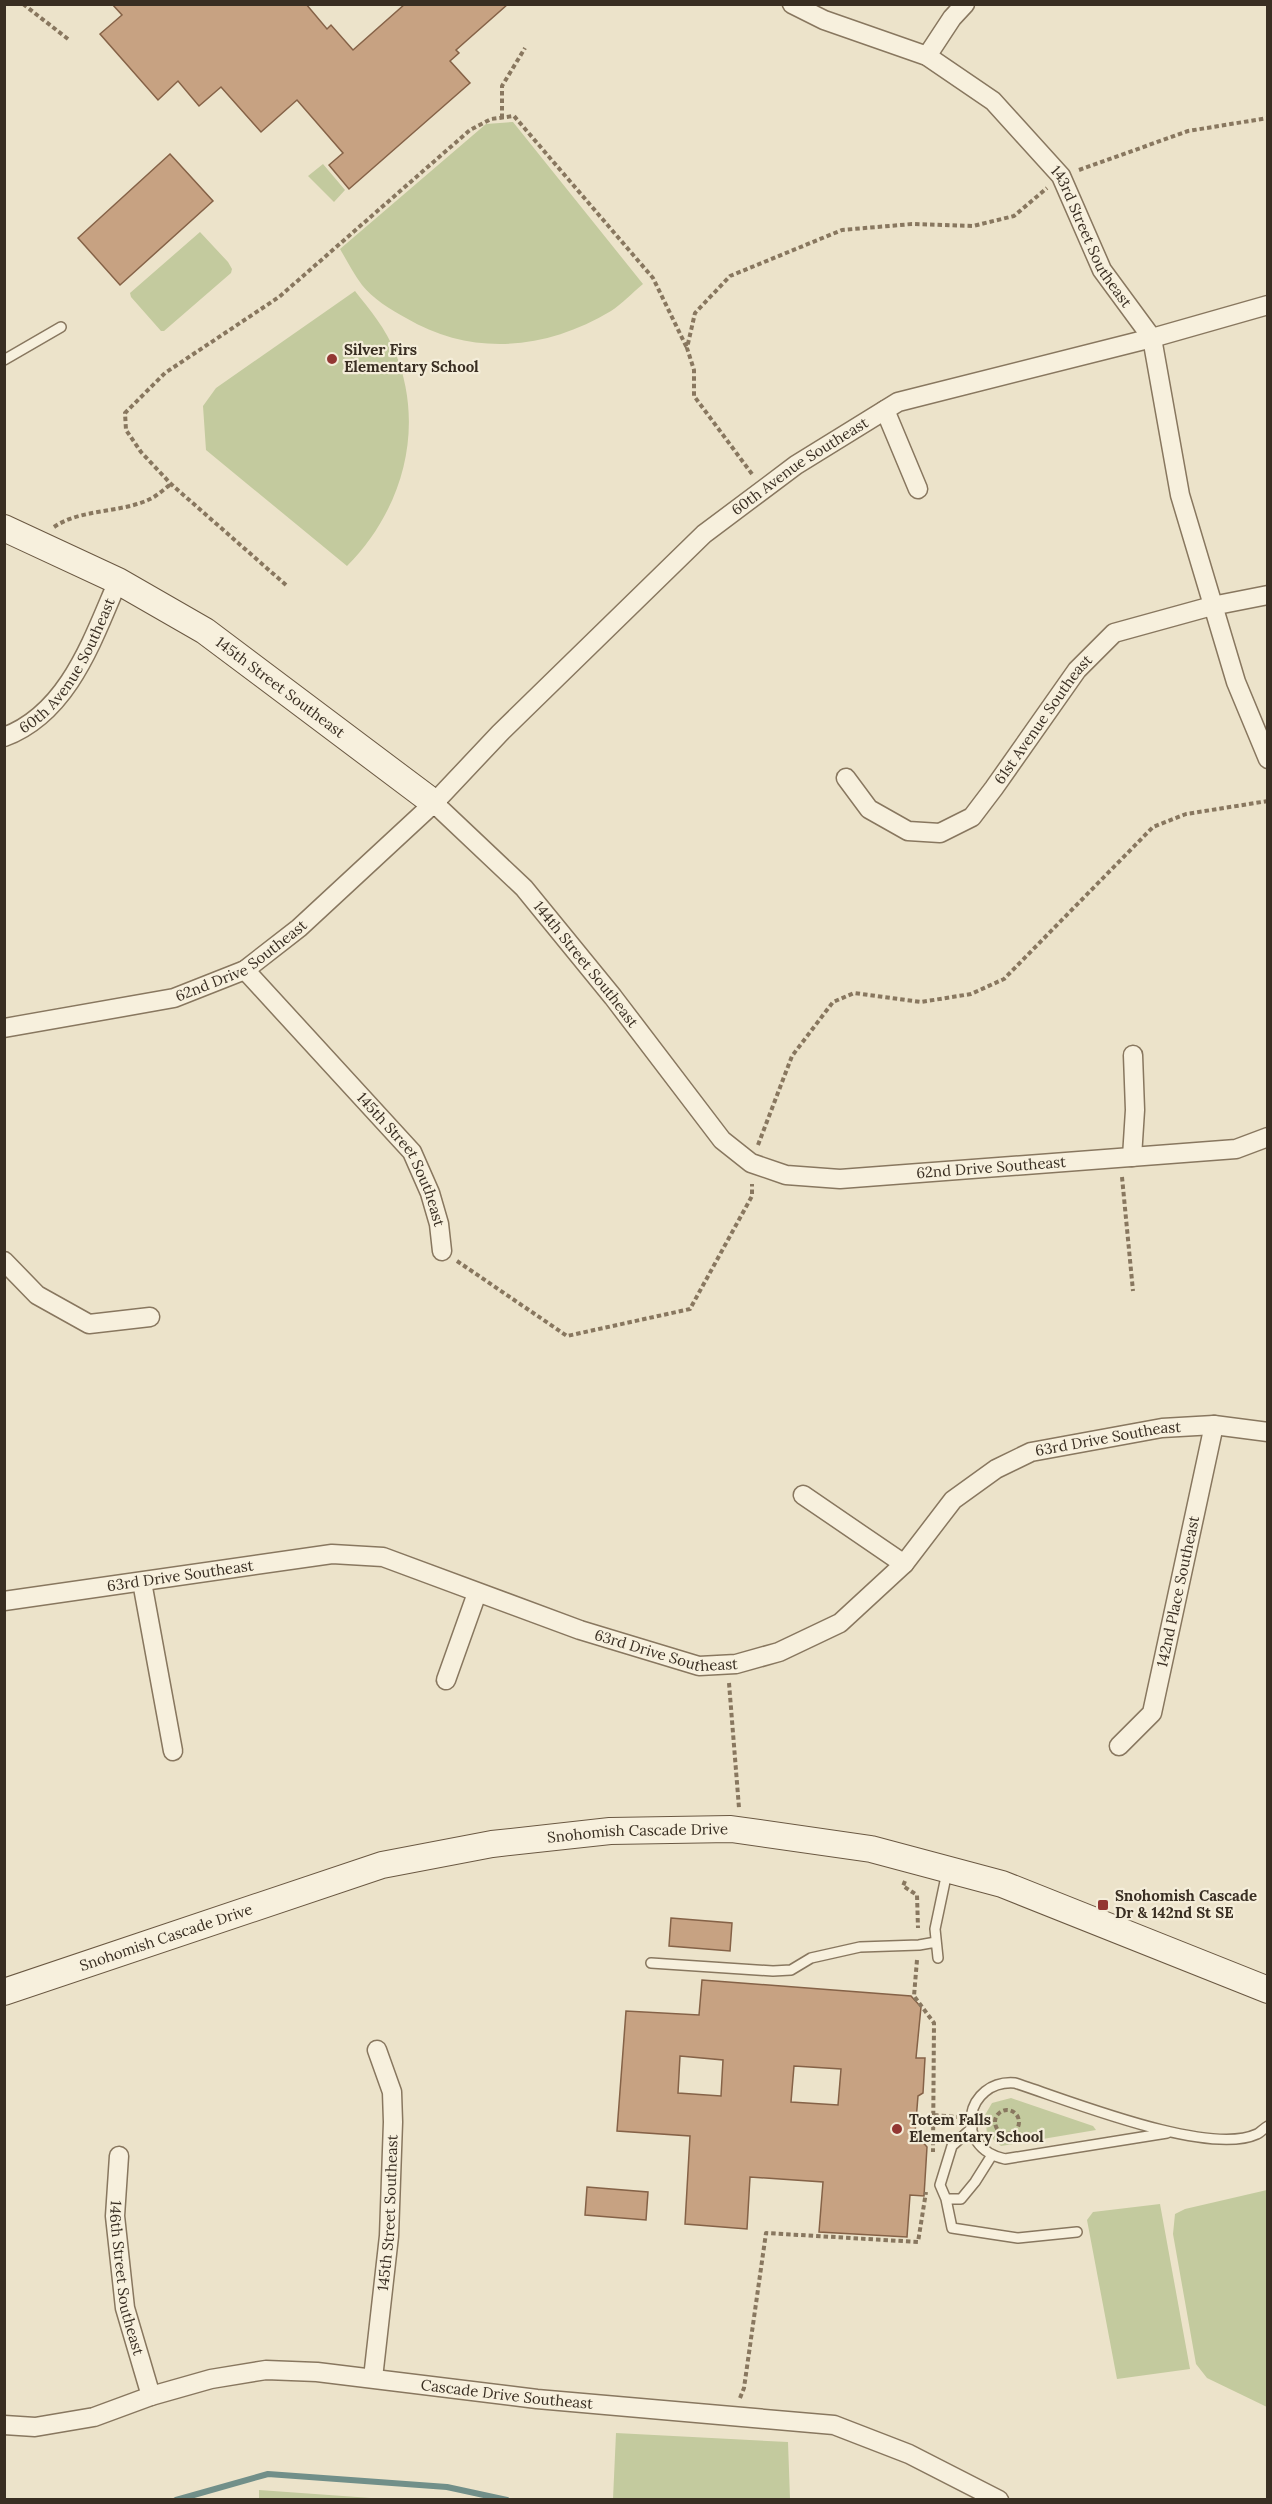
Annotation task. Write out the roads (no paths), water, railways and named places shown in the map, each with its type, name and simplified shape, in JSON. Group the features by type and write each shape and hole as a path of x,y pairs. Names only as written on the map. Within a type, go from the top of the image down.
{"street":[{"name":"143rd Street Southeast","path":"792,4 824,20 927,56 993,101 1061,176 1102,270 1152,338 1180,495 1236,682 1268,759"},
{"path":"927,56 952,18 965,4"},
{"name":"60th Avenue Southeast","path":"434,803 500,733 704,534 796,465 898,402 1152,338 1268,304"},
{"path":"885,410 918,489"},
{"name":"145th Street Southeast","path":"4,528 118,581 205,631 434,803"},
{"name":"60th Avenue Southeast","path":"4,736 24,729 54,702 83,661 118,581"},
{"name":"61st Avenue Southeast","path":"846,778 869,808 908,831 939,833 972,817 1077,670 1114,633 1212,606 1268,595"},
{"name":"62nd Drive Southeast","path":"4,1028 174,998 245,970 299,928 434,803"},
{"name":"144th Street Southeast","path":"434,803 524,888 613,997 722,1140"},
{"name":"145th Street Southeast","path":"245,970 412,1152 430,1193 439,1224 442,1251"},
{"path":"1132,1054 1135,1110 1132,1158"},
{"name":"62nd Drive Southeast","path":"722,1140 751,1163 786,1175 840,1179 1236,1149 1268,1137"},
{"path":"4,1261 37,1295 89,1324 150,1317"},
{"name":"63rd Drive Southeast","path":"4,1601 332,1554 383,1557 580,1630 699,1666 727,1665 779,1652 840,1623 904,1564 953,1500 996,1469 1031,1452 1162,1428 1214,1425 1268,1432"},
{"name":"142nd Place Southeast","path":"1119,1746 1152,1713 1214,1425"},
{"path":"803,1495 904,1564"},
{"path":"142,1582 173,1751"},
{"path":"446,1680 477,1593"},
{"name":"Snohomish Cascade Drive","path":"4,1992 382,1865 492,1844 610,1831 731,1828 871,1849 1002,1884 1268,1990"},
{"name":"145th Street Southeast","path":"373,2378 389,2236 393,2122 392,2092 377,2050"},
{"name":"146th Street Southeast","path":"119,2156 115,2216 125,2308 151,2396"},
{"name":"Cascade Drive Southeast","path":"4,2425 34,2427 94,2417 151,2396 211,2379 266,2370 373,2378 537,2399 834,2425 909,2454 999,2499"}],"lane":[{"path":"4,360 62,327"},
{"path":"938,1958 935,1929 947,1870"},
{"path":"651,1963 782,1971 791,1970 812,1958 860,1947 936,1942"},
{"path":"1167,2133 1005,2159 992,2155 978,2145 972,2128 972,2114 987,2089 1005,2083 1015,2083 1167,2133 1221,2140 1257,2134 1268,2126"},
{"path":"972,2128 952,2146 940,2185 946,2199 952,2228 1018,2238 1077,2232"},
{"path":"946,2199 961,2199 992,2155"}],"waterway":[{"path":"176,2500 268,2474 447,2487 507,2500"}],"place":[{"name":"Silver Firs Elementary School","path":"332,359"},
{"name":"Snohomish Cascade Dr & 142nd St SE","path":"1103,1905"},
{"name":"Totem Falls Elementary School","path":"897,2129"}]}
